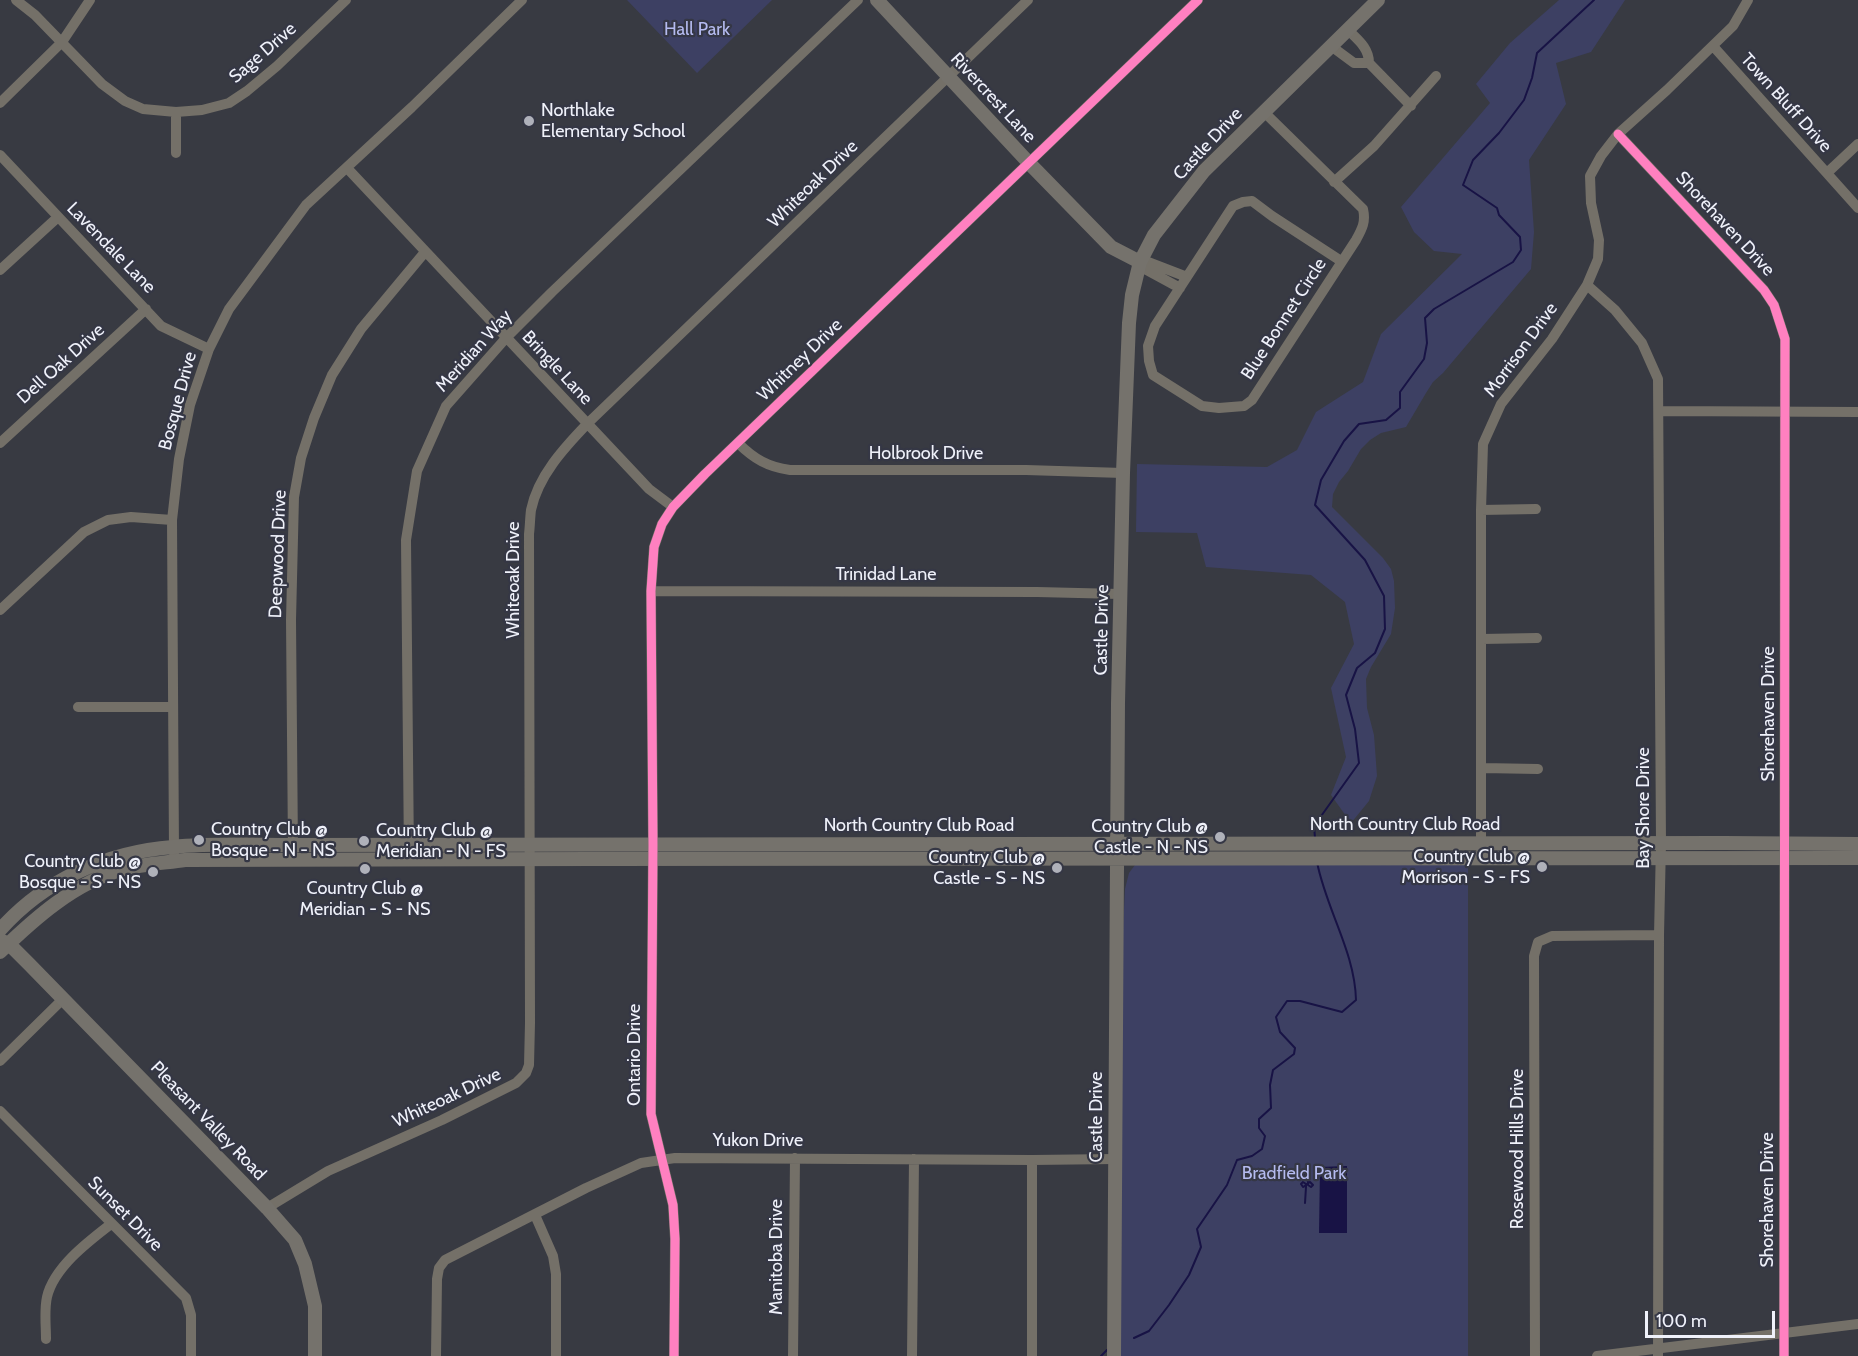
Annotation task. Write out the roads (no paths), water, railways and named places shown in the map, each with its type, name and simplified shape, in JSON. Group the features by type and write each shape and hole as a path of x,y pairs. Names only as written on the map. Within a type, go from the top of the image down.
{"main road":[{"name":"Rivercrest Lane","path":"877,0 1111,247 1140,262"},
{"name":"Castle Drive","path":"1114,1356 1122,473 1132,295 1140,262 1154,235 1204,171 1378,0"},
{"name":"North Country Club Road","path":"2,936 103,876 136,866 174,862 293,859 530,859 653,852 895,844 1117,843 1661,843 1858,858"},
{"path":"1390,843 1391,859"},
{"path":"895,844 895,859"},
{"name":"North Country Club Road","path":"2,936 32,900 55,883 83,868 129,854 173,847 530,845 653,852 895,859 1391,859 1660,858 1785,851 1858,844"},
{"name":"Pleasant Valley Road","path":"2,936 267,1208 295,1240 305,1264 315,1306 315,1356"}],"street":[{"name":"Sage Drive","path":"16,0 35,15 102,84 125,101 143,109 176,112 211,108 229,103 248,92 346,0"},
{"path":"0,103 62,42 90,0"},
{"name":"Bosque Drive","path":"174,862 172,520 179,459 190,405 209,349 229,309 306,205 412,107 522,0"},
{"name":"Meridian Way","path":"409,860 406,540 417,471 446,406 506,338 858,0"},
{"name":"Whiteoak Drive","path":"267,1208 328,1171 516,1083 526,1073 529,1065 530,1023 529,534 531,512 546,473 587,424 1028,0"},
{"name":"Whitney Drive","path":"653,852 651,591 654,547 662,524 673,507 918,267 1198,0"},
{"name":"Morrison Drive","path":"1481,858 1483,444 1501,404 1552,339 1587,285 1598,259 1599,240 1591,203 1590,176 1601,156 1618,134 1732,26 1748,0"},
{"path":"1348,30 1362,43 1369,54 1369,63 1411,106"},
{"path":"1332,45 1354,63 1369,63"},
{"name":"Town Bluff Drive","path":"1713,46 1858,208"},
{"path":"1334,182 1374,146 1436,76"},
{"path":"176,112 176,153"},
{"path":"1264,112 1363,209 1364,225 1341,261"},
{"name":"Shorehaven Drive","path":"1618,134 1764,290 1774,305 1785,339 1784,1356"},
{"path":"1827,173 1858,144"},
{"name":"Lavendale Lane","path":"0,155 161,326 209,349"},
{"name":"Bringle Lane","path":"347,168 649,489 673,507"},
{"name":"Blue Bonnet Circle","path":"1252,201 1341,261 1252,400 1244,406 1219,408 1202,406 1153,375 1149,361 1150,336 1187,277 1233,206 1252,201"},
{"path":"0,270 58,217"},
{"name":"Deepwood Drive","path":"293,859 291,620 294,497 301,458 314,418 332,375 361,329 425,252"},
{"path":"1140,262 1148,262 1187,277"},
{"path":"1140,262 1145,269 1180,288"},
{"name":"Bay Shore Drive","path":"1587,285 1615,310 1642,344 1658,379 1661,843 1658,1352"},
{"name":"Dell Oak Drive","path":"0,443 146,309"},
{"path":"1660,411 1858,412"},
{"name":"Holbrook Drive","path":"738,443 762,463 774,468 790,470 1026,470 1122,473"},
{"path":"1481,510 1536,509"},
{"path":"0,610 84,532 114,519 131,517 172,520"},
{"name":"Trinidad Lane","path":"651,591 1120,594"},
{"path":"1482,639 1538,638"},
{"path":"78,707 172,707"},
{"path":"1482,768 1538,769"},
{"name":"Ontario Drive","path":"653,852 651,1114 673,1205 674,1356"},
{"name":"Rosewood Hills Drive","path":"1535,1356 1533,972 1538,942 1552,936 1659,935"},
{"path":"0,1061 63,999"},
{"name":"Sunset Drive","path":"0,1111 186,1298 191,1315 191,1356"},
{"name":"Yukon Drive","path":"436,1356 437,1279 439,1268 445,1260 586,1188 641,1163 662,1158 1115,1159"},
{"name":"Manitoba Drive","path":"793,1356 795,1158"},
{"path":"912,1356 914,1159"},
{"path":"1032,1160 1032,1356"},
{"path":"534,1215 553,1256 556,1274 556,1356"},
{"path":"46,1339 46,1299 50,1286 87,1243 111,1224"},
{"path":"1597,1356 1658,1352 1784,1332 1858,1324"}],"waterway":[{"path":"1315,838 1314,826 1359,763 1355,729 1346,695 1357,668 1375,653 1385,629 1384,596 1365,560 1315,505 1321,480 1344,441 1359,424 1386,420 1400,408 1400,392 1424,359 1427,343 1425,318 1434,309 1513,262 1521,250 1520,237 1499,215 1497,208 1463,185 1473,160 1499,133 1524,100 1532,78 1537,53 1594,0"},
{"path":"1134,1338 1149,1331 1189,1275 1201,1247 1197,1229 1227,1185 1237,1160 1252,1156 1262,1149 1265,1136 1259,1128 1259,1119 1271,1108 1270,1085 1273,1070 1294,1054 1295,1048 1280,1032 1276,1017 1287,1001 1300,1001 1342,1012 1356,1000 1351,965 1317,862"},
{"path":"1307,1176 1303,1178 1308,1178 1308,1172"},
{"path":"1305,1203 1306,1187 1306,1184 1303,1182 1301,1184 1303,1187 1306,1184 1307,1184 1308,1183 1310,1182 1313,1185 1311,1187 1308,1185 1308,1184 1308,1183 1308,1182 1307,1176"},
{"path":"1101,1356 1107,1350"}],"place":[{"name":"Northlake Elementary School","path":"529,121"},
{"name":"Country Club @ Castle - N - NS","path":"1220,837"},
{"name":"Country Club @ Bosque - N - NS","path":"199,840"},
{"name":"Country Club @ Meridian - N - FS","path":"364,841"},
{"name":"Country Club @ Morrison - S - FS","path":"1542,867"},
{"name":"Country Club @ Castle - S - NS","path":"1057,868"},
{"name":"Country Club @ Meridian - S - NS","path":"365,869"},
{"name":"Country Club @ Bosque - S - NS","path":"153,872"}],"park label":[{"name":"Hall Park","path":"697,30"},
{"name":"Bradfield Park","path":"1294,1174"}]}
